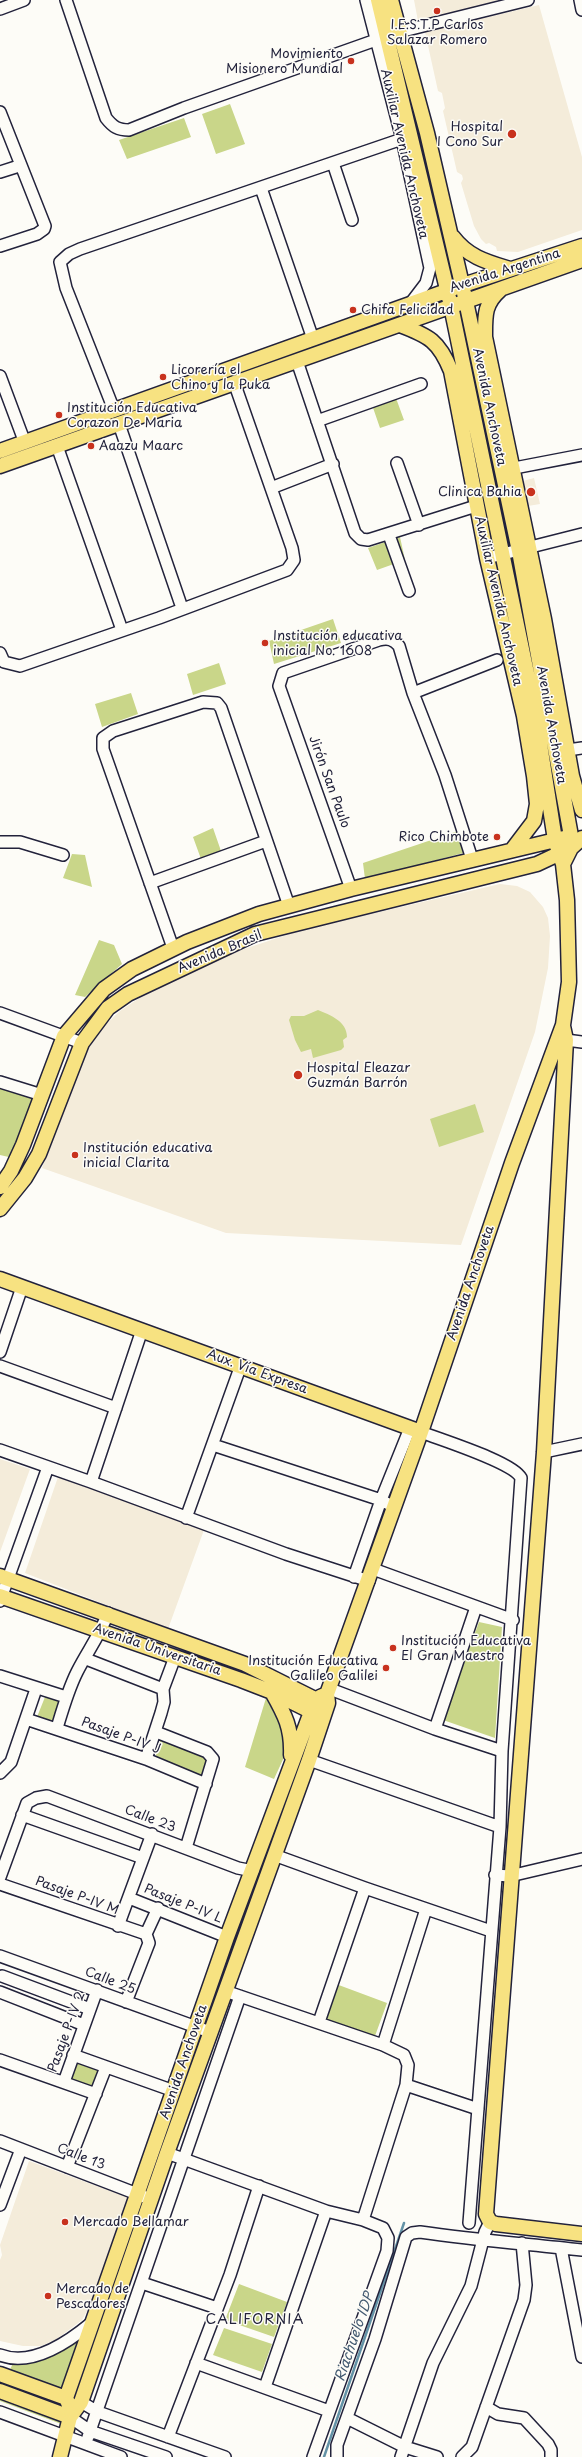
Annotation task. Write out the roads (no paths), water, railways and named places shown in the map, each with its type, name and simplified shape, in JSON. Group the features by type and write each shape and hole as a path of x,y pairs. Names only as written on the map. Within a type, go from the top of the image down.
{"main road":[{"name":"Avenida Anchoveta","path":"60,2457 145,2197 174,2091 196,2026 290,1765 322,1703 371,1575 394,1507 415,1430 563,1025 570,982 567,900 561,860 555,840 535,712 451,306 378,0"},
{"name":"Avenida Anchoveta","path":"391,0 427,133 507,469"},
{"path":"451,233 461,248 474,257 510,269"},
{"name":"Avenida Argentina","path":"0,451 447,290 582,246"},
{"name":"Avenida Argentina","path":"0,466 582,260"},
{"path":"504,288 491,298 485,311 485,337 507,469 524,549 544,619 562,751 572,776 582,810"},
{"name":"Auxiliar Avenida Anchoveta","path":"400,325 427,336 438,344 444,354 450,371 487,558 524,716 537,804 534,821 512,850"},
{"name":"Avenida Anchoveta","path":"562,751 576,840"},
{"name":"Avenida Brasil","path":"0,1187 6,1169 42,1095 64,1036 104,989 132,969 174,948 240,920 351,889 472,859 555,840 576,840"},
{"path":"561,860 576,840"},
{"name":"Avenida Brasil","path":"0,1209 26,1178 39,1154 82,1043 108,1008 142,986 255,934 512,872 537,864 561,860"},
{"path":"132,969 142,986"},
{"path":"563,1025 566,1040 544,1452 510,1876 486,2214 490,2222 582,2234"},
{"path":"6,1169 26,1178"},
{"name":"Aux. Vía Expresa","path":"0,1279 241,1365 415,1430"},
{"path":"4,1578 245,1664 322,1703"},
{"name":"Avenida Universitaria","path":"1,1598 102,1630 272,1692 322,1703"},
{"path":"272,1692 287,1720 291,1733 290,1765"},
{"name":"Avenida Anchoveta","path":"66,2398 90,2324 145,2197 167,2153 309,1760 322,1703"},
{"path":"0,2374 66,2398 75,2410"},
{"path":"0,2391 75,2410"}],"street":[{"path":"0,9 24,0"},
{"path":"66,0 106,118 112,126 120,130 129,130 184,108 376,40"},
{"name":"Auxiliar Avenida Anchoveta","path":"366,0 402,139 430,268 426,283 410,304"},
{"path":"399,32 528,0"},
{"path":"580,0 582,10"},
{"path":"0,112 19,166 44,222 44,229 37,234 0,246"},
{"path":"114,410 66,288 60,262 69,254 80,249 402,139"},
{"path":"333,163 352,220"},
{"path":"0,172 19,166"},
{"path":"261,188 313,339"},
{"path":"297,361 355,533 361,539 368,540 388,535 476,506"},
{"path":"0,376 25,443"},
{"path":"0,653 4,662 20,666 287,570 294,560 292,548 234,382"},
{"path":"317,421 421,384"},
{"path":"174,389 179,403"},
{"path":"119,424 182,608"},
{"path":"57,446 122,630"},
{"path":"507,469 582,455"},
{"path":"397,463 419,525"},
{"path":"271,488 332,464"},
{"path":"487,558 582,534"},
{"path":"388,535 409,591"},
{"name":"Jirón San Paulo","path":"351,889 279,686 283,673 388,638 395,641 399,646 413,693"},
{"path":"472,859 445,775 413,693 497,660"},
{"path":"174,948 103,749 102,738 113,731 203,702 217,703 221,708 289,906"},
{"path":"562,751 582,748"},
{"path":"150,883 266,841"},
{"path":"0,842 20,842 64,855"},
{"path":"0,1012 82,1043"},
{"path":"566,1040 582,1042"},
{"path":"0,1082 42,1095"},
{"path":"0,1352 22,1288"},
{"path":"91,1482 142,1330"},
{"path":"186,1518 241,1365"},
{"path":"0,1366 116,1408"},
{"path":"354,1576 380,1500 415,1430"},
{"name":"Aux. Vía Expresa","path":"415,1430 513,1468 521,1478 522,1485 513,1620"},
{"path":"544,1452 582,1444"},
{"path":"213,1445 380,1500 394,1507"},
{"path":"0,1450 186,1518 354,1576 371,1575 476,1607 513,1620 502,1751 500,1827 490,1931 469,2223"},
{"path":"1,1598 4,1578 48,1467"},
{"path":"435,1729 476,1607"},
{"path":"57,1728 66,1697 78,1670 86,1659 102,1630 108,1614"},
{"path":"146,1759 156,1732 164,1702 163,1689 175,1657"},
{"path":"86,1659 163,1689"},
{"path":"0,1676 36,1689 66,1697"},
{"path":"0,1773 7,1768 11,1762 36,1689"},
{"path":"322,1703 435,1729 502,1751"},
{"name":"Pasaje P-IV J","path":"26,1719 57,1728 146,1759 206,1784"},
{"path":"156,1732 211,1755 212,1763 186,1848"},
{"path":"309,1760 500,1827"},
{"name":"Calle 23","path":"22,1815 27,1803 36,1798 52,1797 238,1868 253,1870"},
{"path":"0,1877 22,1815 143,1858"},
{"path":"118,1926 152,1834"},
{"path":"274,1855 490,1931"},
{"path":"496,1875 510,1876 582,1859"},
{"name":"Pasaje P-IV M","path":"0,1884 118,1926 146,1934"},
{"path":"319,2022 365,1888"},
{"name":"Pasaje P-IV L","path":"129,1898 158,1908 227,1937"},
{"path":"126,2002 149,1943 146,1934 158,1908"},
{"path":"383,2045 426,1909"},
{"path":"4,1958 1,1979 90,2009"},
{"name":"Calle 25","path":"4,1958 210,2032"},
{"name":"Pasaje P-IV 2","path":"64,2082 96,1990"},
{"path":"225,1991 319,2022 383,2045 404,2055 408,2065 406,2085 363,2220"},
{"path":"0,1992 84,2025"},
{"path":"86,2445 240,1996"},
{"path":"73,2055 174,2091"},
{"path":"0,2060 96,2094"},
{"path":"67,2167 106,2067"},
{"path":"406,2085 478,2109"},
{"name":"Calle 13","path":"0,2141 145,2197"},
{"path":"0,2205 21,2149"},
{"path":"167,2153 326,2211 363,2220 383,2228 388,2238 388,2251 313,2457"},
{"path":"168,2437 217,2308 259,2186"},
{"path":"266,2387 326,2211"},
{"path":"403,2452 433,2363 471,2286 482,2242 490,2222"},
{"path":"337,2457 336,2445 376,2339 406,2237 412,2233 420,2232 482,2242 522,2243 582,2250"},
{"path":"462,2457 472,2447 524,2300 526,2285 522,2243"},
{"path":"561,2248 582,2357"},
{"path":"142,2283 217,2308"},
{"path":"0,2355 18,2359 40,2354 79,2333 90,2324"},
{"path":"196,2363 329,2411"},
{"path":"486,2407 498,2414 524,2418 548,2444 551,2450 551,2457"},
{"path":"75,2410 98,2412 225,2457"},
{"path":"75,2410 90,2431 166,2457"},
{"path":"0,2412 121,2457"},
{"path":"347,2418 403,2452 437,2457"}],"waterway":[{"name":"Riachuelo IDP","path":"324,2457 404,2223"}],"place":[{"name":"I.E.S.T.P Carlos Salazar Romero","path":"437,11"},
{"name":"Movimiento Misionero Mundial","path":"351,61"},
{"name":"Hospital I Cono Sur","path":"512,134"},
{"name":"Chifa Felicidad","path":"353,310"},
{"name":"Licorería el Chino y la Puka","path":"163,377"},
{"name":"Institución Educativa Corazon De Maria","path":"59,415"},
{"name":"Aaazu Maarc","path":"91,446"},
{"name":"Clinica Bahia","path":"531,492"},
{"name":"Institución educativa inicial No. 1608","path":"265,643"},
{"name":"Rico Chimbote","path":"497,837"},
{"name":"Hospital Eleazar Guzmán Barrón","path":"298,1075"},
{"name":"Institución educativa inicial Clarita","path":"75,1155"},
{"name":"Institución Educativa El Gran Maestro","path":"393,1648"},
{"name":"Institución Educativa Galileo Galilei","path":"386,1668"},
{"name":"Mercado Bellamar","path":"65,2222"},
{"name":"Mercado de Pescadores","path":"48,2296"}],"district":[{"name":"CALIFORNIA","path":"255,2320"}]}
